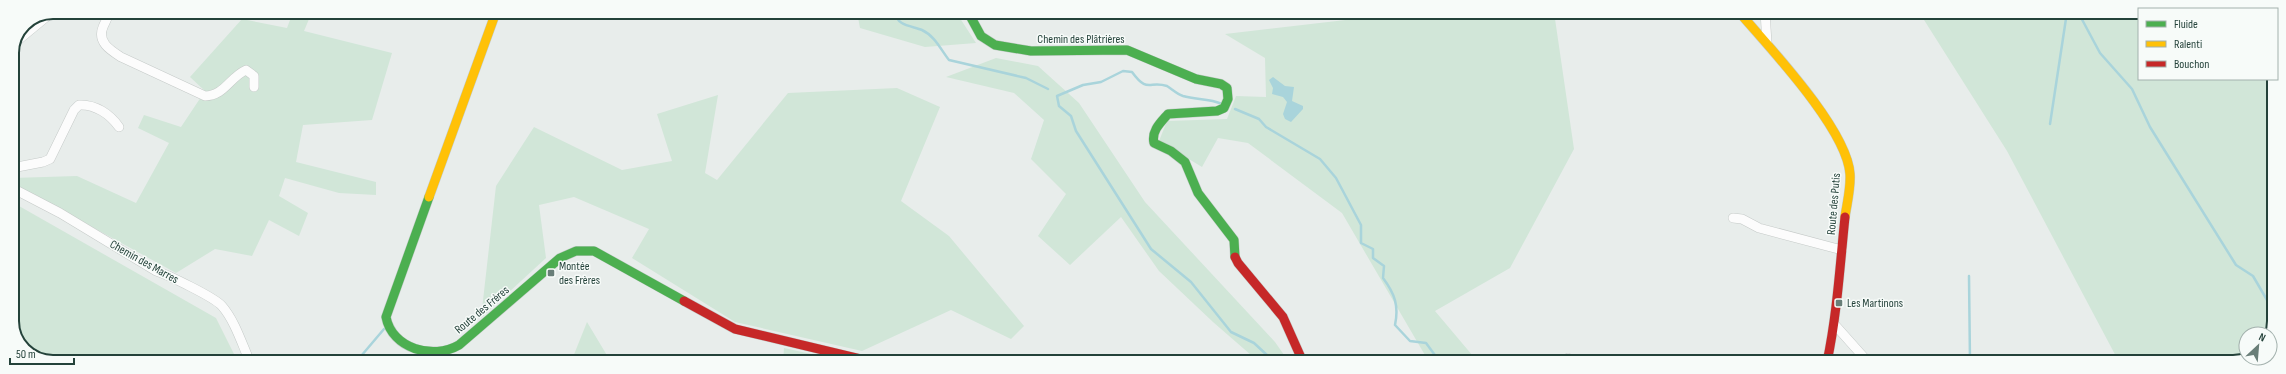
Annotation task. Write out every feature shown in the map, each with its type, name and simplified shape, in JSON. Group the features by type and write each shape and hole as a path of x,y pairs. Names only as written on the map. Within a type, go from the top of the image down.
{"street":[{"path":"107,19 101,36 107,47 121,56 205,96 213,96 220,92 240,73 246,70 254,76 254,87"},
{"name":"Route des Frères","path":"493,19 386,317 386,326 391,334 400,342 425,351 441,352 455,348 560,258 571,252 586,250 594,251 735,329 844,355"},
{"name":"Chemin des Plâtrières","path":"972,19 982,38 997,45 1028,51 1127,50 1137,53 1180,73 1221,84 1227,88 1229,93 1224,108 1217,111 1168,114 1157,126 1153,139 1154,143 1171,151 1185,162 1198,193 1234,240 1234,253 1238,263 1282,317 1300,355"},
{"name":"Route des Putis","path":"1745,19 1767,43 1834,131 1849,161 1850,175 1835,325 1829,355"},
{"path":"1765,19 1767,43"},
{"path":"25,35 40,22"},
{"path":"19,167 43,162 50,159 74,110 79,105 85,105 106,113 112,117 119,127"},
{"name":"Chemin des Marres","path":"19,192 60,213 156,271 170,276 222,305 238,334 247,355"},
{"path":"1732,218 1742,219 1759,228 1842,250"},
{"path":"1835,325 1862,355"}],"green space":[{"path":"242,19 287,28 290,19 309,19 304,31 392,53 372,120 303,125 296,162 376,182 376,195 339,193 285,178 279,196 308,213 299,236 269,220 252,256 215,249 176,273 19,187 19,178 77,176 136,203 169,143 138,128 144,115 181,127 205,91 190,77"},
{"path":"858,19 961,19 976,43 925,47 860,28"},
{"path":"1354,19 1555,19 1574,149 1510,268 1435,311 1472,355 1425,355 1342,213 1248,143 1218,138 1202,167 1159,141 1167,121 1227,119 1236,96 1266,97 1265,58 1225,34"},
{"path":"1923,19 2138,19 2138,80 2267,80 2267,326 2238,326 2238,354 2115,355 2007,151"},
{"path":"996,58 1038,66 1079,103 1145,202 1275,342 1284,355 1251,355 1213,322 1159,271 1121,217 1070,265 1038,236 1066,194 1031,159 1044,120 1014,93 946,77"},
{"path":"897,88 940,107 901,201 949,236 1024,326 1011,339 951,310 862,351 735,322 632,258 649,229 574,197 539,205 546,258 481,318 496,186 534,127 622,170 672,161 657,114 718,95 705,173 717,180 788,93"},
{"path":"19,206 216,318 234,355 48,355 32,348 27,344 19,324"},
{"path":"587,322 607,355 574,355"},
{"path":"784,348 816,355 784,355"}],"water":[{"path":"1273,77 1285,86 1294,87 1292,101 1303,106 1303,109 1291,122 1285,119 1283,114 1287,102 1283,97 1272,94 1273,88 1269,80"}],"waterway":[{"path":"897,19 901,23 922,30 931,36 949,60 1026,78 1048,89"},
{"path":"2050,124 2066,19"},
{"path":"2082,19 2100,53 2132,89 2150,127 2236,265 2253,276 2267,300"},
{"path":"1222,104 1183,96 1167,86 1156,84 1145,85 1137,79 1132,72 1123,71 1101,82 1083,85 1057,96 1059,106 1071,116 1076,131 1151,249 1191,282 1231,332 1254,343 1267,355"},
{"path":"1235,109 1259,119 1266,127 1320,159 1336,178 1361,225 1361,243 1373,249 1373,258 1384,266 1383,278 1395,300 1395,325 1410,341 1426,343 1435,355"},
{"path":"1969,276 1970,355"},
{"path":"362,355 384,329"}],"traffic: fast":[{"path":"972,19 981,36 995,45 1031,51 1127,50 1196,79 1221,84 1227,88 1228,99 1224,108 1217,111 1168,114 1157,127 1153,139 1154,143 1171,151 1185,162 1198,193 1234,240 1235,257"},
{"path":"429,197 386,317 390,328 396,337 415,349 437,351 449,349 459,345 560,258 576,251 594,251 684,301"}],"traffic: slow":[{"path":"429,197 493,19"},
{"path":"1745,19 1805,89 1836,135 1846,156 1850,174 1845,217"}],"traffic: jam":[{"path":"1828,355 1836,308 1845,217"},
{"path":"1235,257 1238,263 1283,317 1300,355"},
{"path":"684,301 735,329 844,355"}],"place":[{"name":"Montée des Frères","path":"551,273"},
{"name":"Les Martinons","path":"1839,303"}]}
